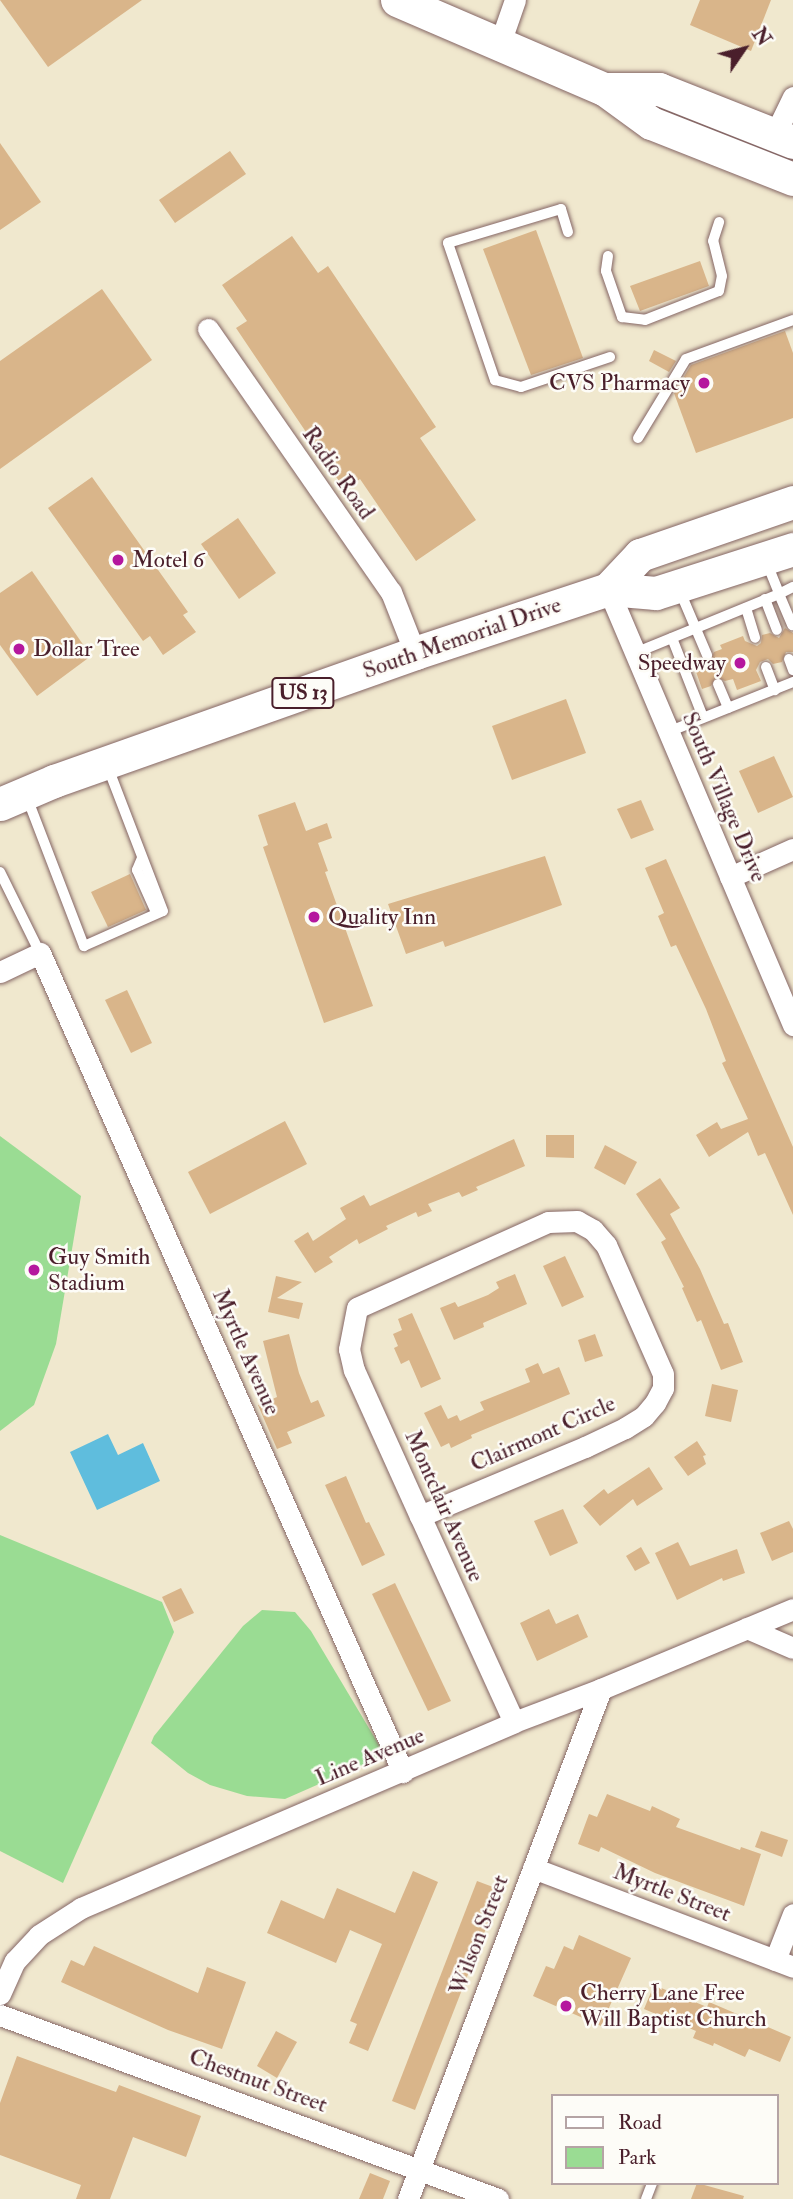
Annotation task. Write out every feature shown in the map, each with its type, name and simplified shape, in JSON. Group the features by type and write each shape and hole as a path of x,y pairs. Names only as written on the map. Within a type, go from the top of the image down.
{"main road":[{"path":"397,0 604,89 652,123 793,179"},
{"path":"604,89 659,89 784,138"},
{"name":"South Memorial Drive","path":"608,589 640,555 793,502"},
{"name":"South Memorial Drive","path":"12,798 415,653 608,589 656,593 779,554"}],"street":[{"path":"500,43 515,0"},
{"path":"784,138 793,97"},
{"name":"Radio Road","path":"208,329 391,592 415,653"},
{"name":"South Village Drive","path":"608,589 793,1025"},
{"path":"730,877 793,849"},
{"path":"0,972 40,953"},
{"name":"Myrtle Avenue","path":"40,953 403,1772"},
{"name":"Clairmont Circle","path":"357,1308 548,1222 577,1221 593,1230 606,1245 663,1374 663,1388 655,1404 644,1416 625,1428 419,1516"},
{"name":"Montclair Avenue","path":"357,1308 349,1349 354,1370 514,1722"},
{"name":"Line Avenue","path":"0,1994 15,1961 31,1943 81,1908 403,1772 514,1722 793,1609"},
{"path":"747,1628 793,1648"},
{"name":"Wilson Street","path":"408,2199 601,1689"},
{"name":"Myrtle Street","path":"533,1868 784,1964"},
{"path":"784,1964 793,1914"},
{"name":"Chestnut Street","path":"0,2015 498,2199"}],"lane":[{"path":"568,232 561,209 448,243 495,380 521,387 610,357"},
{"path":"608,257 606,271 622,317 645,320 719,291 722,276 713,241 719,222"},
{"path":"638,438 686,359 793,320"},
{"path":"779,554 779,594 792,625"},
{"path":"678,586 707,655"},
{"path":"635,653 793,587"},
{"path":"765,600 777,630"},
{"path":"746,608 755,638"},
{"path":"672,638 703,717"},
{"path":"766,667 775,690"},
{"path":"668,732 793,682"},
{"path":"718,684 728,708"},
{"path":"12,798 65,901 84,946 163,911 106,762"},
{"path":"0,872 40,953"}],"green space":[{"name":"Guy Smith Stadium","path":"0,1136 81,1196 56,1344 34,1405 0,1431"},
{"path":"0,1535 162,1602 174,1632 63,1883 0,1851"},
{"path":"262,1610 295,1612 311,1631 385,1755 285,1799 247,1796 210,1785 188,1773 151,1743 243,1626"}],"water":[{"path":"108,1434 118,1455 143,1443 160,1481 97,1510 70,1452"}],"building":[{"path":"0,0 142,0 48,67"},
{"path":"700,0 771,0 751,51 690,25"},
{"path":"0,143 41,202 0,230"},
{"path":"230,151 246,174 175,223 159,200"},
{"path":"536,230 583,358 531,375 483,249"},
{"path":"292,236 318,273 328,266 436,427 420,438 476,520 416,561 360,479 345,490 236,328 247,321 222,285"},
{"path":"700,261 709,286 640,311 630,286"},
{"path":"102,289 152,360 0,469 0,361"},
{"name":"CVS Pharmacy","path":"785,331 793,353 793,418 696,453 674,393 691,365"},
{"path":"654,350 676,361 669,372 649,361"},
{"name":"Motel 6","path":"92,477 188,612 183,615 196,632 163,655 150,636 143,641 48,508"},
{"path":"238,518 276,573 239,599 201,544"},
{"path":"32,571 91,656 37,696 0,645 0,593"},
{"name":"Speedway","path":"785,628 793,633 793,652 786,652 782,662 773,664 768,659 760,662 756,670 761,681 737,690 733,679 725,681 716,677 711,686 702,689 692,660 699,657 709,662 714,652 722,649 720,645 743,636 745,641 757,646 761,643 762,635 770,633 779,638"},
{"path":"566,699 586,753 512,780 492,726"},
{"path":"774,756 793,797 758,813 739,771"},
{"path":"641,800 654,830 631,839 617,809"},
{"name":"Quality Inn","path":"295,802 306,831 327,823 332,838 318,843 328,871 325,872 373,1006 324,1023 263,847 268,845 258,815"},
{"path":"545,856 562,905 445,947 443,941 406,954 388,904"},
{"path":"666,859 793,1147 793,1215 765,1153 758,1156 748,1132 709,1157 696,1135 717,1122 721,1129 748,1119 722,1063 726,1061 706,1009 676,945 671,947 658,916 664,913 645,868"},
{"path":"130,874 146,910 108,927 91,892"},
{"path":"127,990 152,1043 131,1053 105,1000"},
{"path":"285,1121 307,1164 210,1214 188,1172"},
{"path":"546,1135 574,1135 574,1158 546,1157"},
{"path":"514,1139 525,1166 476,1187 478,1190 462,1197 459,1192 428,1204 432,1211 418,1217 416,1212 386,1226 388,1229 359,1244 357,1239 329,1257 333,1262 315,1273 294,1241 308,1232 313,1241 346,1219 340,1208 364,1195 370,1206"},
{"path":"605,1145 637,1162 625,1185 594,1168"},
{"path":"660,1178 680,1208 670,1214 700,1269 724,1324 728,1323 743,1362 721,1370 701,1320 697,1322 682,1288 684,1287 661,1242 666,1239 636,1194"},
{"path":"565,1256 584,1297 562,1307 543,1266"},
{"path":"515,1274 527,1304 483,1323 484,1327 454,1340 440,1308 455,1302 458,1307 488,1295 499,1288 496,1282"},
{"path":"276,1276 302,1282 277,1298 303,1303 299,1319 268,1312"},
{"path":"412,1313 441,1379 421,1388 409,1360 401,1364 394,1348 398,1346 393,1334 402,1330 398,1319"},
{"path":"289,1334 299,1373 311,1403 318,1400 325,1416 287,1432 292,1443 277,1449 258,1405 277,1397 263,1341"},
{"path":"595,1334 603,1356 585,1362 578,1340"},
{"path":"538,1363 543,1374 559,1367 570,1394 471,1435 472,1438 451,1448 449,1443 441,1447 424,1413 441,1405 448,1419 457,1415 460,1421 484,1410 480,1402 530,1382 525,1369"},
{"path":"712,1384 738,1390 731,1422 705,1416"},
{"path":"697,1441 706,1455 703,1456 706,1464 688,1476 674,1457"},
{"path":"649,1467 663,1489 637,1506 633,1499 600,1526 583,1506 604,1489 608,1494"},
{"path":"346,1476 366,1523 369,1522 385,1555 362,1566 325,1485"},
{"path":"563,1509 578,1543 550,1556 534,1521"},
{"path":"789,1521 793,1529 793,1552 772,1561 760,1533"},
{"path":"678,1542 690,1566 737,1549 745,1573 723,1581 722,1578 677,1600 655,1553"},
{"path":"641,1547 650,1563 635,1571 626,1556"},
{"path":"395,1583 451,1701 428,1711 372,1594"},
{"path":"181,1588 194,1613 174,1622 162,1597"},
{"path":"549,1609 556,1624 578,1614 588,1637 537,1661 520,1623"},
{"path":"607,1794 650,1811 652,1806 680,1819 676,1827 740,1850 741,1847 761,1854 744,1906 655,1873 601,1847 599,1852 578,1844 589,1814 597,1817"},
{"path":"761,1831 788,1840 782,1857 755,1847"},
{"path":"413,1871 438,1882 368,2051 349,2043 357,2024 350,2021 382,1944 350,1930 336,1963 267,1933 281,1900 324,1919 337,1888 395,1913"},
{"path":"477,1881 501,1890 415,2110 392,2101"},
{"path":"579,1935 631,1958 601,2026 533,1996 546,1966 554,1969 564,1946 573,1950"},
{"path":"94,1946 198,1993 207,1967 246,1982 222,2049 168,2030 61,1982 71,1960 84,1966"},
{"path":"654,1985 707,2007 709,2002 791,2037 780,2062 749,2049 745,2057 714,2043 713,2046 693,2038 696,2031 644,2009"},
{"path":"276,2031 297,2042 277,2078 257,2066"},
{"path":"17,2056 116,2092 119,2085 201,2116 186,2157 133,2137 110,2199 76,2199 81,2185 0,2155 0,2103"},
{"path":"370,2173 390,2181 383,2199 359,2199"},
{"path":"696,2185 744,2196 743,2199 691,2199"}],"place":[{"name":"CVS Pharmacy","path":"704,383"},
{"name":"Motel 6","path":"118,560"},
{"name":"Dollar Tree","path":"19,649"},
{"name":"Speedway","path":"740,663"},
{"name":"Quality Inn","path":"314,917"},
{"name":"Guy Smith Stadium","path":"34,1270"},
{"name":"Cherry Lane Free Will Baptist Church","path":"566,2006"}]}
